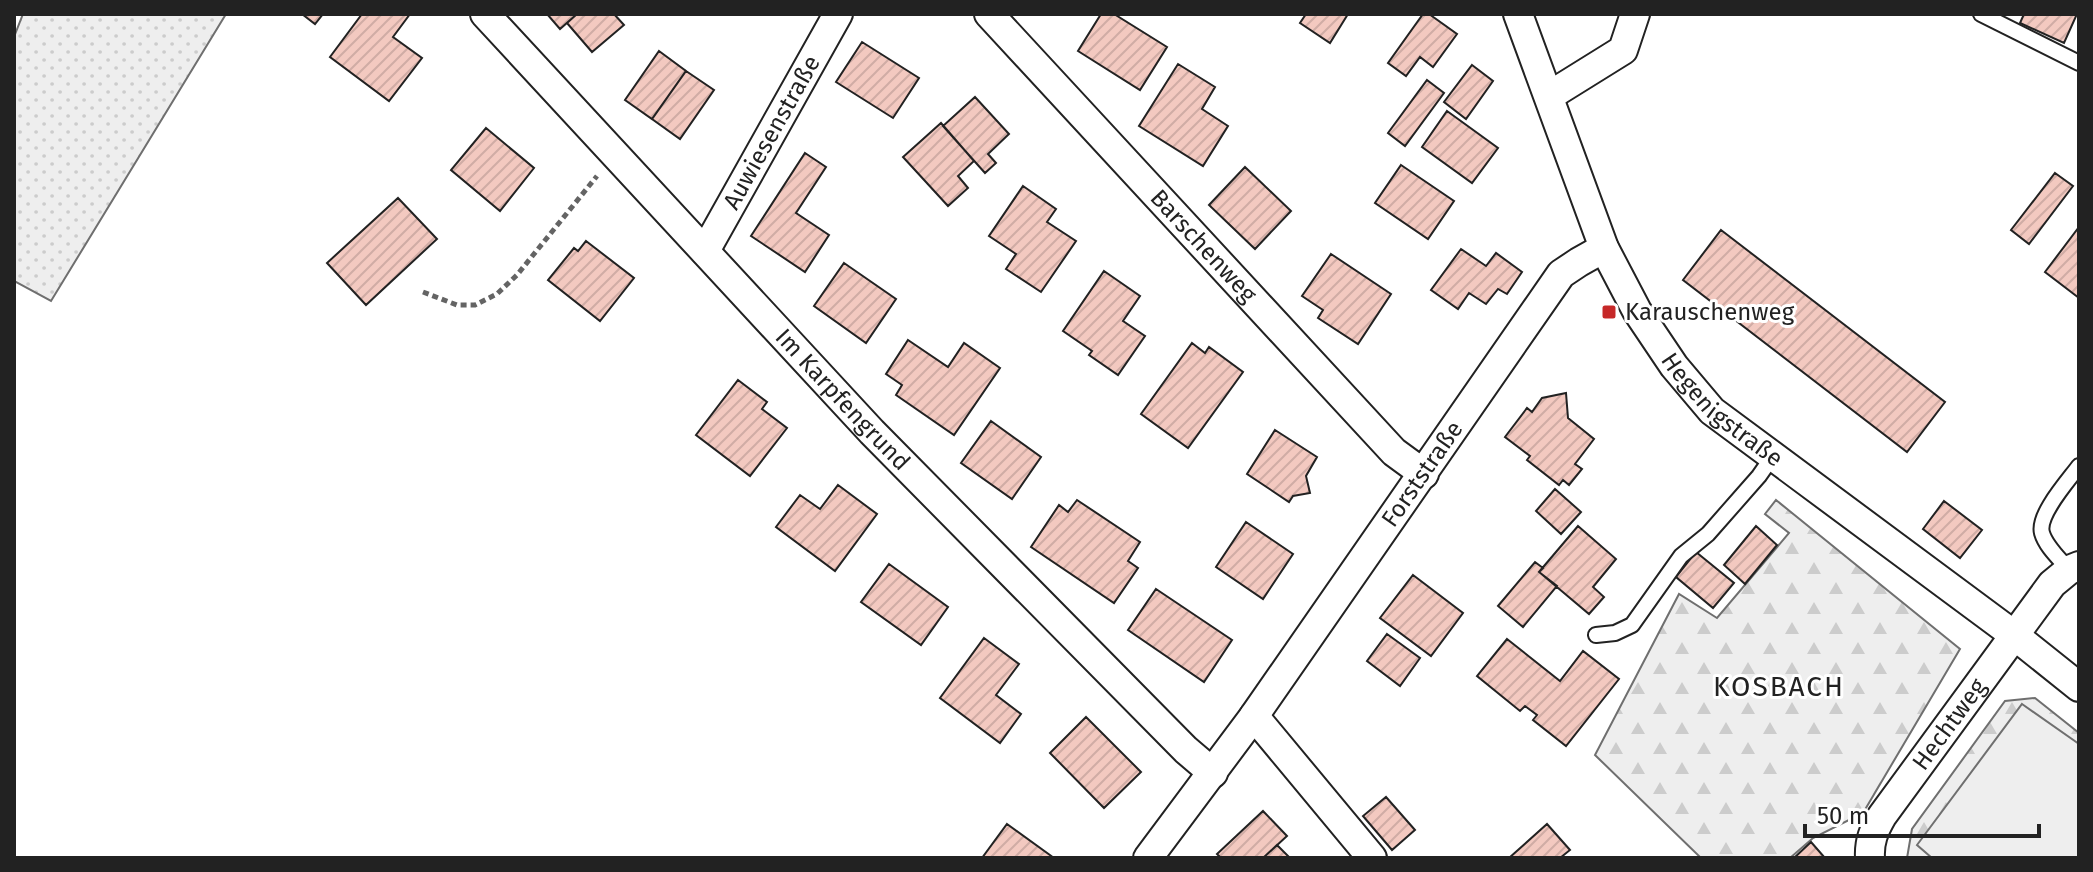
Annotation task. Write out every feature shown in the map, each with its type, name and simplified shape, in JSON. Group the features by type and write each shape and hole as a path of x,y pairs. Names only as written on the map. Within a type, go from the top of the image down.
{"street":[{"name":"Im Karpfengrund","path":"485,14 883,443 1175,739 1213,773"},
{"name":"Auwiesenstraße","path":"705,251 838,14"},
{"name":"Barschenweg","path":"989,14 1394,452 1424,474"},
{"name":"Hegenigstraße","path":"1518,14 1604,248 1637,311 1674,366 1712,411 2014,635 2079,687"},
{"path":"1549,96 1623,50 1635,14"},
{"name":"Forststraße","path":"1148,858 1254,716 1561,274 1604,248"},
{"name":"Hechtweg","path":"1870,858 1869,846 1882,816 2052,584 2074,568"},
{"path":"1254,716 1372,858"}],"lane":[{"path":"1981,14 2079,63"},
{"path":"1596,635 1615,633 1632,625 1681,556 1708,534 1773,456"},
{"path":"2074,568 2048,546 2041,531 2043,517 2079,466"}],"path":[{"path":"423,292 457,305 475,305 497,294 517,275 615,153"}],"green space":[{"path":"23,14 226,14 51,301 14,281 14,37"},
{"path":"1776,500 1960,649 1863,813 1813,838 1790,858 1701,858 1595,755 1679,594 1717,618 1789,533 1765,514"},
{"path":"2035,698 2079,733 2079,858 1907,858 1912,829 2005,701"},
{"path":"2022,704 2079,744 2079,857 1932,858 1917,845"}],"building":[{"path":"302,14 323,14 315,24"},
{"path":"362,14 410,14 393,37 422,58 389,101 330,57"},
{"path":"547,14 577,14 560,29"},
{"path":"577,14 614,14 624,25 592,52 567,23"},
{"path":"1101,14 1114,14 1167,47 1140,90 1078,51"},
{"path":"1306,14 1348,14 1330,43 1300,23"},
{"path":"1423,14 1429,14 1457,34 1433,67 1420,57 1406,76 1388,63"},
{"path":"2024,14 2077,14 2064,43 2020,23"},
{"path":"862,42 919,78 893,118 836,82"},
{"path":"659,51 686,71 652,119 625,100"},
{"path":"1178,64 1215,87 1202,109 1228,126 1203,166 1139,126"},
{"path":"1472,65 1493,81 1466,119 1444,102"},
{"path":"686,71 714,90 680,139 652,119"},
{"path":"1427,80 1444,93 1405,146 1388,133"},
{"path":"975,97 1009,134 988,154 996,163 985,173 943,126"},
{"path":"1447,111 1498,148 1472,183 1422,147"},
{"path":"941,123 974,161 958,176 968,188 948,206 903,157"},
{"path":"486,128 534,168 500,211 451,170"},
{"path":"805,153 826,167 796,213 829,235 805,272 751,236"},
{"path":"1401,165 1454,201 1428,239 1375,203"},
{"path":"1245,167 1291,211 1255,249 1209,205"},
{"path":"2055,173 2073,186 2029,244 2011,230"},
{"path":"1023,186 1056,209 1047,222 1076,241 1041,292 1006,269 1016,254 989,236"},
{"path":"398,198 437,239 366,305 327,263"},
{"path":"2079,227 2079,298 2045,272"},
{"path":"1721,230 1945,402 1907,452 1683,280"},
{"path":"586,241 634,278 600,321 548,280 574,248 578,251"},
{"path":"1461,249 1486,266 1496,253 1522,272 1507,294 1498,289 1486,304 1469,293 1458,309 1431,290"},
{"path":"1331,254 1391,294 1358,344 1318,318 1323,310 1302,296"},
{"path":"844,263 896,299 866,343 814,306"},
{"path":"1104,271 1140,296 1123,321 1145,336 1118,375 1089,355 1092,351 1063,331"},
{"path":"908,340 948,367 964,343 1000,368 954,435 896,395 902,385 886,374"},
{"path":"1192,343 1205,353 1209,347 1243,372 1188,448 1141,414"},
{"path":"738,380 767,402 762,409 787,428 750,476 696,435"},
{"path":"1566,393 1568,418 1594,439 1575,464 1582,469 1569,485 1563,480 1559,485 1527,460 1530,456 1505,437 1527,408 1532,412 1542,398"},
{"path":"991,421 1041,457 1012,499 961,463"},
{"path":"1275,430 1317,457 1306,476 1310,493 1293,496 1289,502 1247,474"},
{"path":"838,485 877,514 835,571 776,527 800,495 820,509"},
{"path":"1555,489 1581,512 1561,534 1536,511"},
{"path":"1077,500 1140,542 1128,561 1138,568 1114,603 1031,547 1059,505 1068,512"},
{"path":"1944,501 1982,530 1960,558 1923,529"},
{"path":"1246,522 1293,554 1263,599 1216,567"},
{"path":"1578,526 1616,559 1593,587 1604,597 1589,614 1539,572"},
{"path":"1756,526 1777,545 1745,584 1724,565"},
{"path":"1696,552 1734,583 1713,608 1676,577"},
{"path":"1535,562 1543,568 1539,572 1557,586 1523,627 1498,606"},
{"path":"889,564 948,607 921,645 861,602"},
{"path":"1413,575 1463,613 1431,656 1380,618"},
{"path":"1156,589 1232,640 1204,682 1128,630"},
{"path":"1387,634 1420,658 1400,686 1367,661"},
{"path":"984,638 1019,664 996,695 1021,714 1000,743 940,698"},
{"path":"1507,639 1560,681 1583,651 1619,679 1566,746 1533,720 1537,715 1525,706 1520,711 1477,676"},
{"path":"1086,717 1141,772 1104,808 1050,753"},
{"path":"1386,797 1415,830 1392,850 1363,816"},
{"path":"1263,811 1287,836 1263,858 1221,858 1217,854"},
{"path":"1007,824 1054,858 982,858"},
{"path":"1547,824 1570,850 1560,858 1509,858"},
{"path":"1811,842 1825,858 1794,858"},
{"path":"1277,845 1290,858 1263,858"}],"place":[{"name":"Karauschenweg","path":"1609,312"}],"district":[{"name":"KOSBACH","path":"1779,686"}]}
